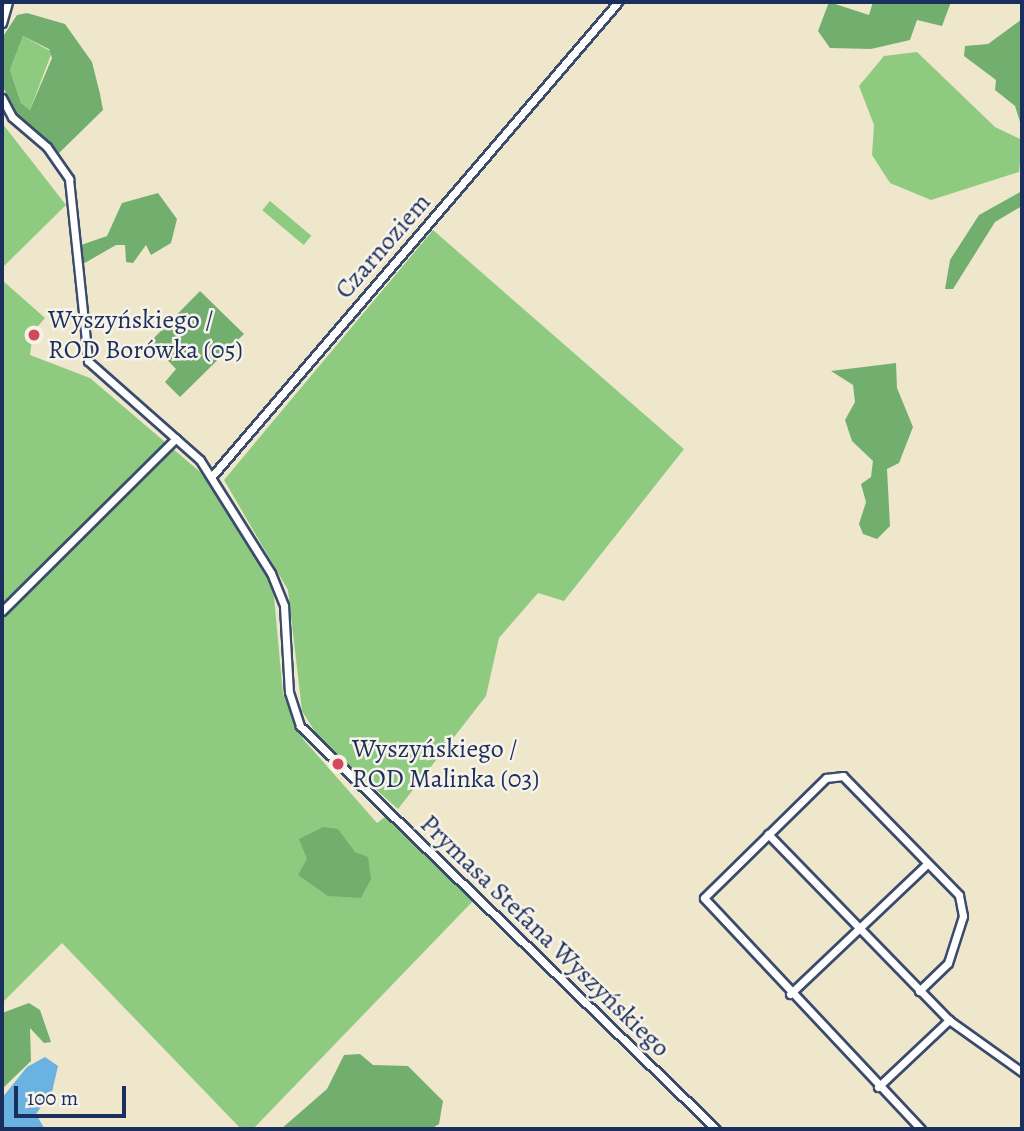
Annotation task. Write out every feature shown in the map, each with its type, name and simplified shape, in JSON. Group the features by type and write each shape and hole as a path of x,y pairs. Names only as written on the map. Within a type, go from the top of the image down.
{"street":[{"path":"2,23 8,2"},
{"name":"Czarnoziem","path":"213,475 618,2"},
{"path":"2,98 12,117 47,147 69,179 88,361 176,438 213,475"},
{"path":"2,611 176,438"},
{"name":"Prymasa Stefana Wyszyńskiego","path":"213,475 281,594 289,692 307,735 716,1129"},
{"path":"919,991 948,963 963,916 959,895 834,774 768,834 704,898 790,994 921,1129"},
{"path":"768,834 949,1020 1022,1072"},
{"path":"790,994 927,864"},
{"path":"878,1087 949,1020"}],"green space":[{"path":"829,2 869,15 873,2 951,2 942,26 917,20 910,40 871,49 830,48 818,31"},
{"path":"27,13 65,24 92,62 103,110 59,153 20,122 3,87 2,38 17,15","holes":["23,36 49,49 52,58 30,110 21,103 10,70"]},
{"path":"1022,19 1022,128 1015,106 995,90 996,80 964,56 965,46 988,44"},
{"path":"23,36 52,52 30,110 21,103 10,70"},
{"path":"917,52 995,127 1022,140 1019,172 931,200 890,183 872,155 874,125 859,86 884,56"},
{"path":"2,123 66,205 2,268"},
{"path":"1022,191 1022,206 995,222 953,289 945,289 950,260 979,215"},
{"path":"158,193 177,219 171,243 151,255 146,245 133,263 126,262 125,245 116,245 83,264 81,245 107,236 122,203"},
{"path":"270,201 311,236 304,245 262,210"},
{"path":"433,230 684,449 564,601 538,593 499,638 486,696 398,809 321,741 302,711 288,590 224,480"},
{"path":"2,280 45,318 33,332 30,355 90,378 206,477 273,586 283,694 303,739 377,823 385,817 473,901 253,1129 241,1129 62,943 2,1003"},
{"path":"200,291 244,334 180,397 165,382 176,369 150,342"},
{"path":"896,363 897,388 913,427 899,463 887,469 890,526 877,539 863,534 859,524 866,502 861,484 871,477 873,461 852,441 845,420 855,402 853,385 831,371"},
{"path":"323,827 338,829 355,852 368,857 371,879 361,898 328,896 298,875 307,859 299,839"},
{"path":"29,1003 40,1010 51,1042 44,1043 30,1028 31,1061 2,1089 2,1013"},
{"path":"360,1054 373,1065 408,1066 443,1101 439,1124 431,1129 281,1129 327,1089 344,1055"}],"water":[{"path":"45,1057 58,1066 52,1092 36,1114 44,1128 2,1129 2,1098 27,1067"}],"place":[{"name":"Wyszyńskiego / ROD Borówka (05)","path":"34,335"},
{"name":"Wyszyńskiego / ROD Malinka (03)","path":"338,764"}]}
